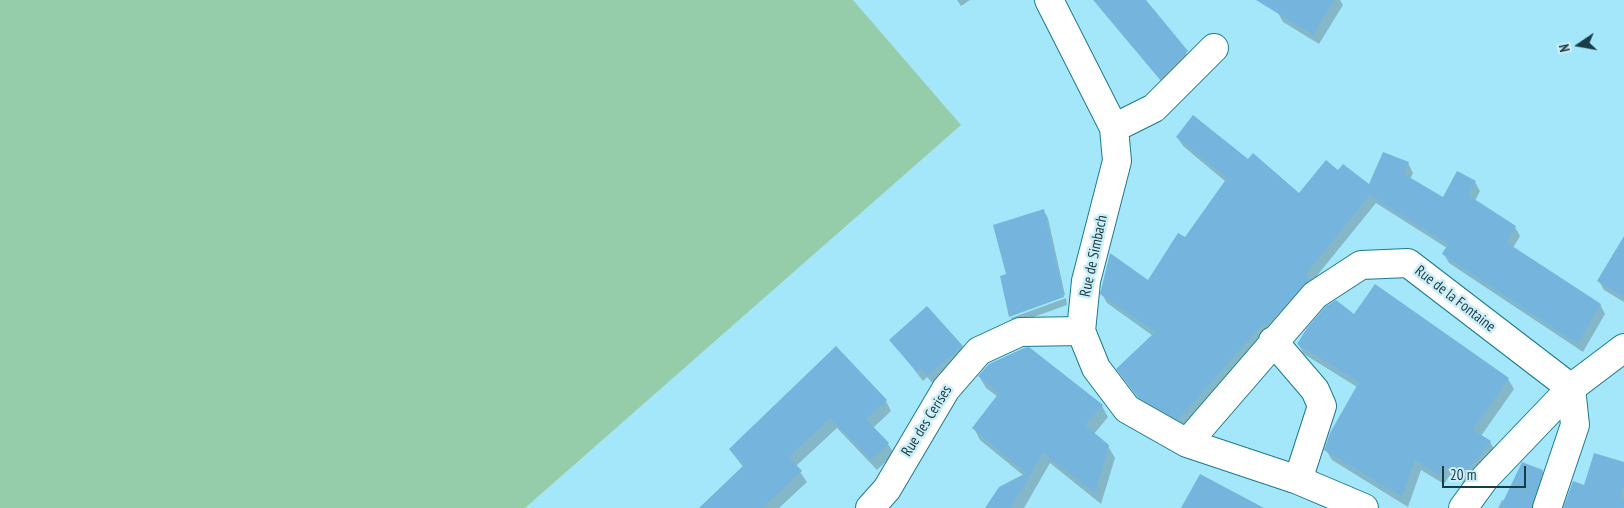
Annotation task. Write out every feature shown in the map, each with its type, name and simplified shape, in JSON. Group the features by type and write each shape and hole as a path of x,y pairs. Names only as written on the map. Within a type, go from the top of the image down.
{"street":[{"name":"Rue de Simbach","path":"1049,0 1114,128 1117,161 1086,281 1081,331 1096,368 1127,409 1187,443 1298,480 1364,508"},
{"path":"1114,128 1154,108 1214,48"},
{"name":"Rue de la Fontaine","path":"1187,443 1273,341 1315,296 1361,265 1408,263 1570,388"},
{"name":"Rue des Cerises","path":"870,508 886,489 946,389 979,350 1020,332 1081,331"},
{"path":"1273,341 1315,390 1322,406 1298,480"},
{"path":"1463,508 1485,478 1570,388 1624,348"},
{"path":"1547,508 1575,425 1570,388"}],"green space":[{"path":"0,0 853,0 961,125 525,508 0,508"}],"building":[{"path":"1094,0 1146,0 1188,51 1160,79"},
{"path":"1256,0 1334,0 1313,35"},
{"path":"1193,115 1248,159 1253,153 1299,193 1326,160 1338,170 1343,164 1369,184 1383,152 1409,162 1404,174 1443,197 1457,171 1476,181 1468,195 1516,226 1506,242 1601,304 1577,344 1442,254 1448,244 1370,195 1305,275 1310,279 1273,319 1257,330 1178,420 1138,397 1116,369 1155,332 1100,294 1110,253 1148,280 1178,233 1185,237 1227,178 1176,137"},
{"path":"1044,209 1064,297 1009,317 1000,276 1006,274 993,225"},
{"path":"1624,236 1624,297 1597,281"},
{"path":"1375,284 1509,378 1473,430 1491,441 1462,477 1444,466 1438,475 1415,460 1402,497 1324,450 1330,433 1359,382 1297,344 1307,328 1325,307 1336,300 1354,314"},
{"path":"927,306 963,346 927,376 921,368 917,372 889,340"},
{"path":"836,346 887,400 866,419 889,443 871,460 830,418 789,457 802,471 762,508 699,508 744,465 729,449"},
{"path":"1029,347 1103,405 1085,425 1109,445 1095,493 1043,453 1011,508 985,508 999,487 1026,473 972,428 999,393 978,376 989,364"},
{"path":"1594,453 1624,462 1624,486 1620,499 1624,500 1624,508 1563,508 1573,481 1584,485"},
{"path":"1522,462 1543,470 1532,508 1500,508"},
{"path":"1200,474 1264,508 1181,508"}]}
